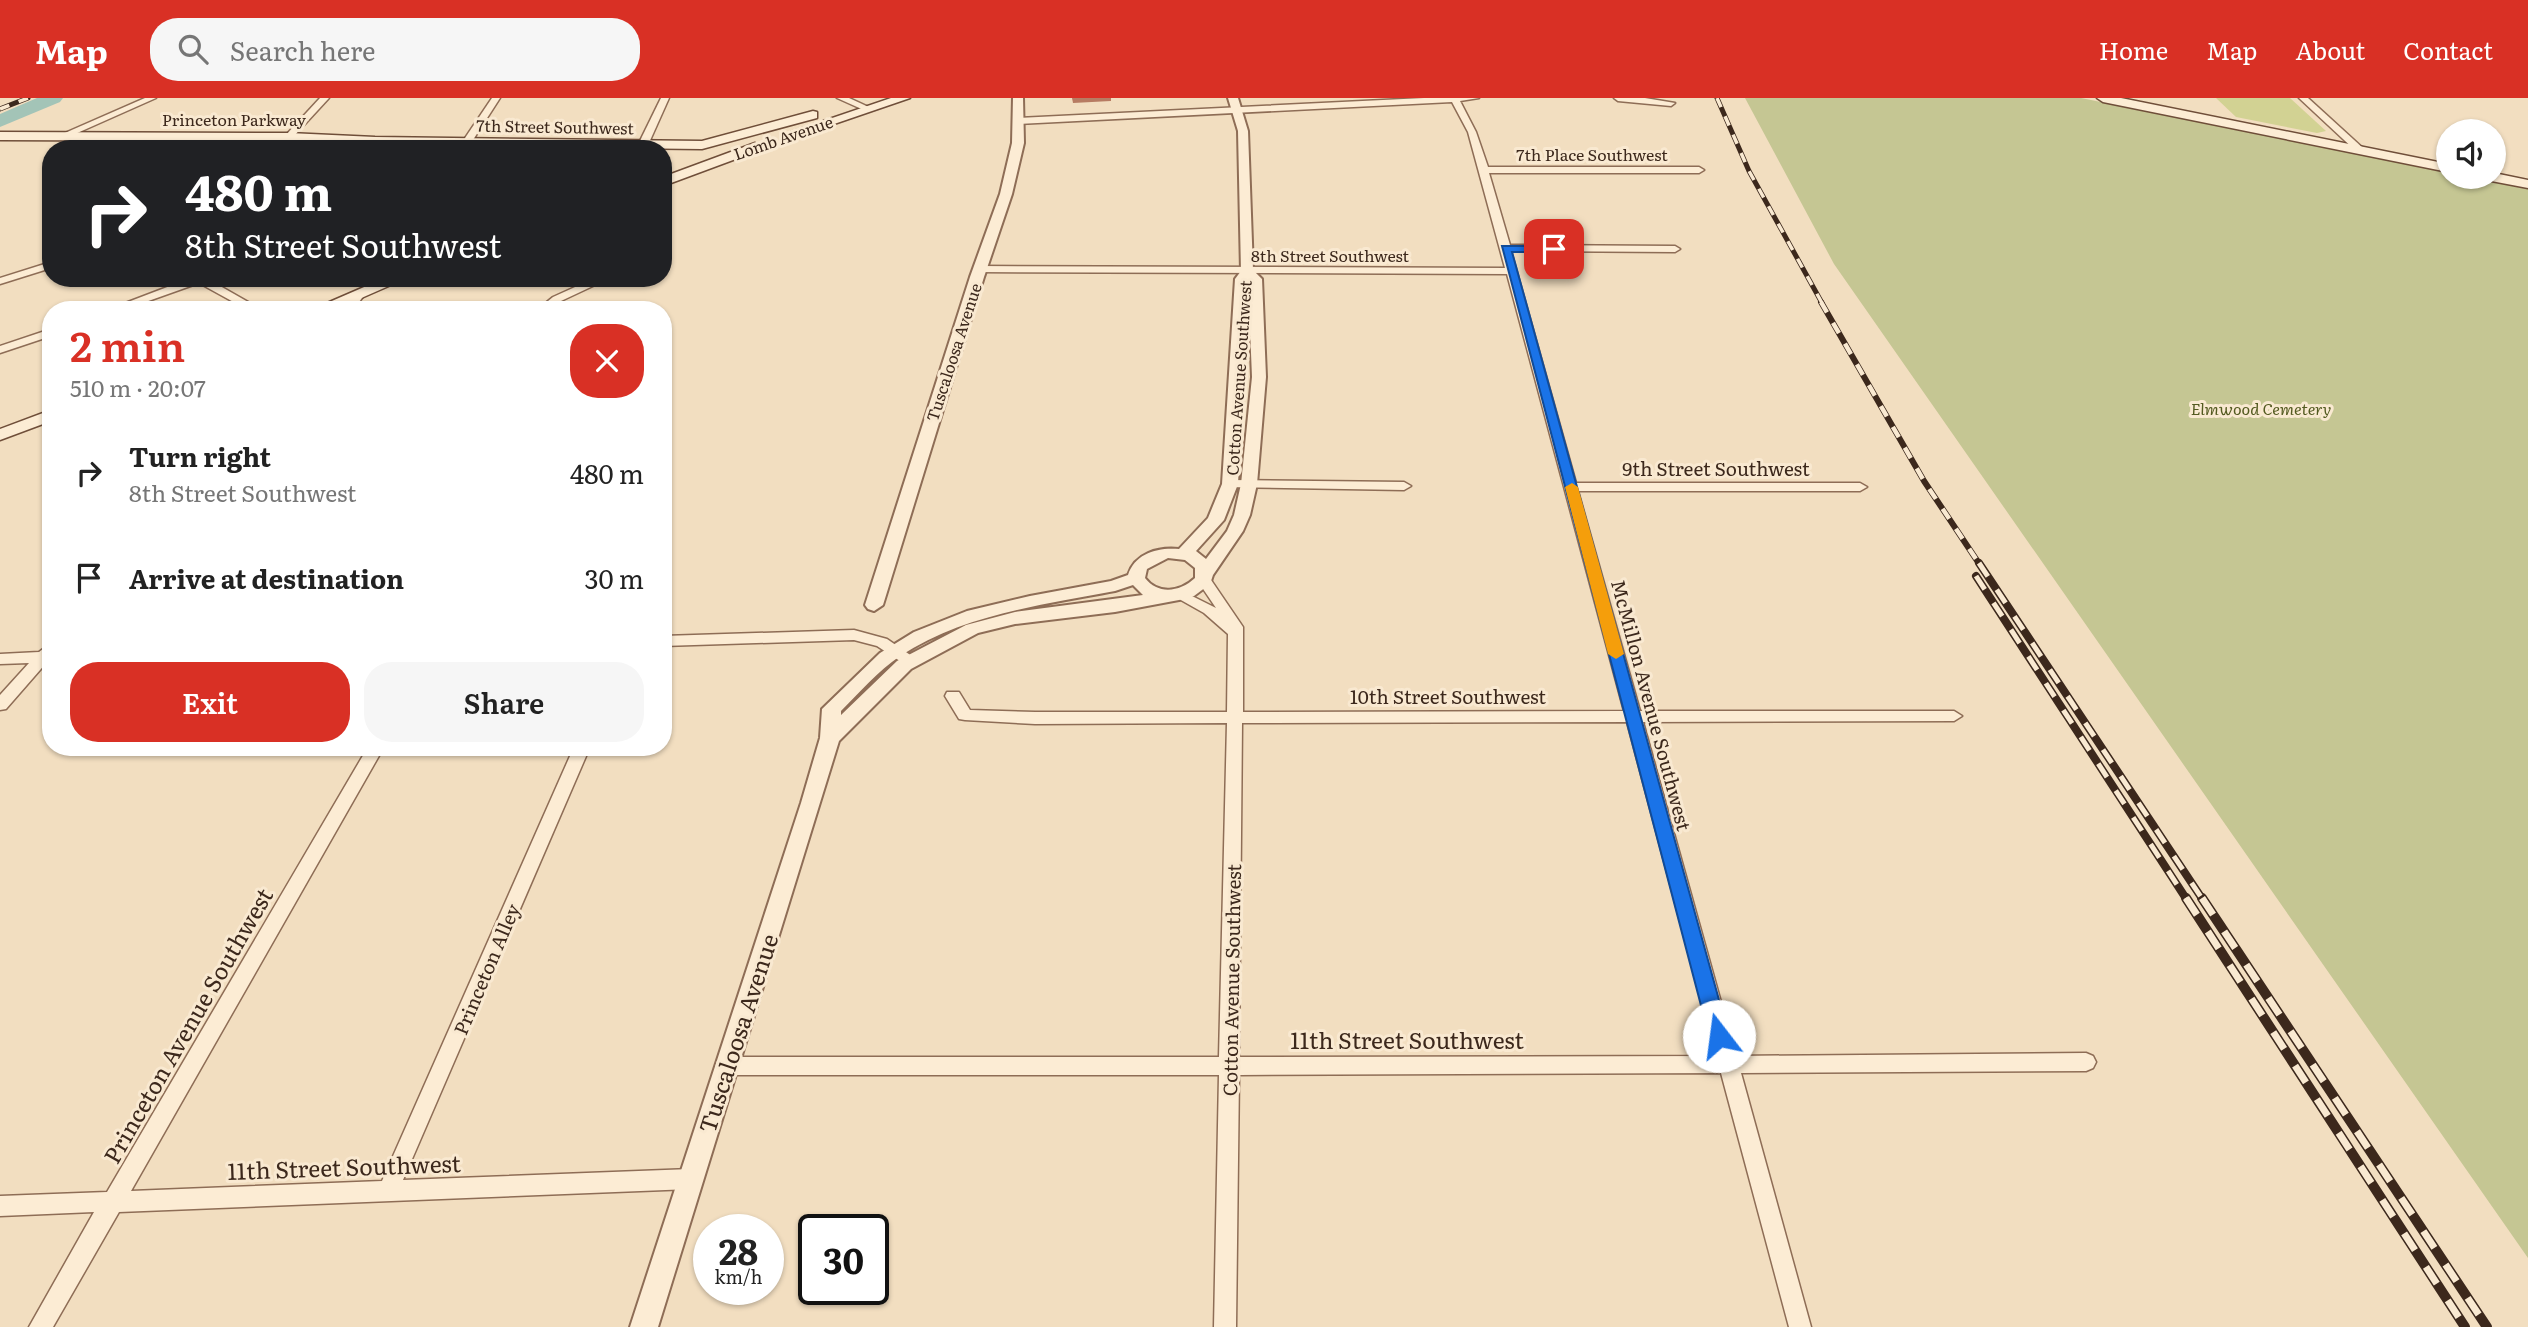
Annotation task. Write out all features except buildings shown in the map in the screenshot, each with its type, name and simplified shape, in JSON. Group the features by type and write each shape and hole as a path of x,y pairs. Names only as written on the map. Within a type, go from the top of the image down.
{"main road":[{"name":"Lomb Avenue","path":"672,170 813,115 855,102 904,98"},
{"path":"2103,98 2436,166"},
{"name":"Lomb Avenue","path":"672,178 855,102"},
{"name":"7th Street Southwest","path":"672,145 702,145 813,115"},
{"name":"Princeton Parkway","path":"0,136 289,137 354,140"},
{"path":"2506,180 2528,184"},
{"path":"341,301 376,287"},
{"path":"0,435 42,419"}],"street":[{"path":"62,136 152,98"},
{"path":"286,140 325,98"},
{"path":"469,140 496,98"},
{"path":"645,140 665,98"},
{"name":"Tuscaloosa Avenue","path":"874,605 979,269 1006,194 1018,143 1017,98"},
{"path":"1018,121 1235,104 1475,98"},
{"path":"1618,98 1671,103"},
{"path":"2303,98 2361,150"},
{"name":"McMillon Avenue Southwest","path":"1454,99 1472,132 1485,170 1510,271 1572,486 1800,1327"},
{"name":"Cotton Avenue Southwest","path":"1184,554 1216,520 1230,484 1242,279 1247,271 1243,131 1235,104"},
{"name":"7th Place Southwest","path":"1485,170 1699,170"},
{"path":"1506,248 1675,249"},
{"path":"0,281 42,268"},
{"name":"8th Street Southwest","path":"979,269 1510,271"},
{"name":"Cotton Avenue Southwest","path":"1225,1327 1236,626 1205,576 1235,531 1242,515 1249,484 1259,377 1255,279 1247,271"},
{"path":"136,301 175,287"},
{"path":"215,287 241,301"},
{"path":"554,301 584,287"},
{"path":"354,301 360,293"},
{"path":"0,350 42,335"},
{"path":"1230,484 1404,486"},
{"name":"9th Street Southwest","path":"1572,486 1860,487"},
{"path":"903,656 972,629 1015,618 1115,606 1174,596 1190,592 1205,576 1198,560 1184,554 1168,553 1148,559 1137,571 1136,578 1147,591 1174,596 1209,610 1234,634"},
{"path":"903,656 909,642 984,611 1115,586 1136,578"},
{"path":"672,641 854,635 882,642 903,656"},
{"path":"0,659 42,655"},
{"name":"Tuscaloosa Avenue","path":"643,1327 830,738 847,724 903,656"},
{"path":"0,705 42,660"},
{"name":"10th Street Southwest","path":"953,696 965,715 1235,718 1954,716"},
{"name":"Princeton Avenue Southwest","path":"40,1327 371,756"},
{"name":"Princeton Alley","path":"388,1191 578,756"},
{"name":"11th Street Southwest","path":"727,1066 2086,1062"},
{"name":"11th Street Southwest","path":"0,1206 691,1179"}],"green space":[{"name":"Elmwood Cemetery","path":"1745,98 2081,98 2436,170 2436,189 2506,189 2506,185 2528,189 2528,1258 1834,264"},
{"path":"2216,98 2290,98 2326,131 2317,133 2236,117"}],"waterway":[{"path":"0,121 53,98"}],"railway":[{"path":"0,109 28,98"},
{"path":"1717,98 1749,171 1822,303"},
{"path":"1821,302 1924,481 1980,565"},
{"path":"1979,563 2203,900"},
{"path":"1976,576 2187,900"},
{"path":"2186,898 2465,1327"},
{"path":"2202,898 2487,1327"}],"slow traffic":[{"path":"1572,487 1616,654"}],"route":[{"path":"1554,249 1506,248 1510,271 1572,486 1719,1036"}]}
